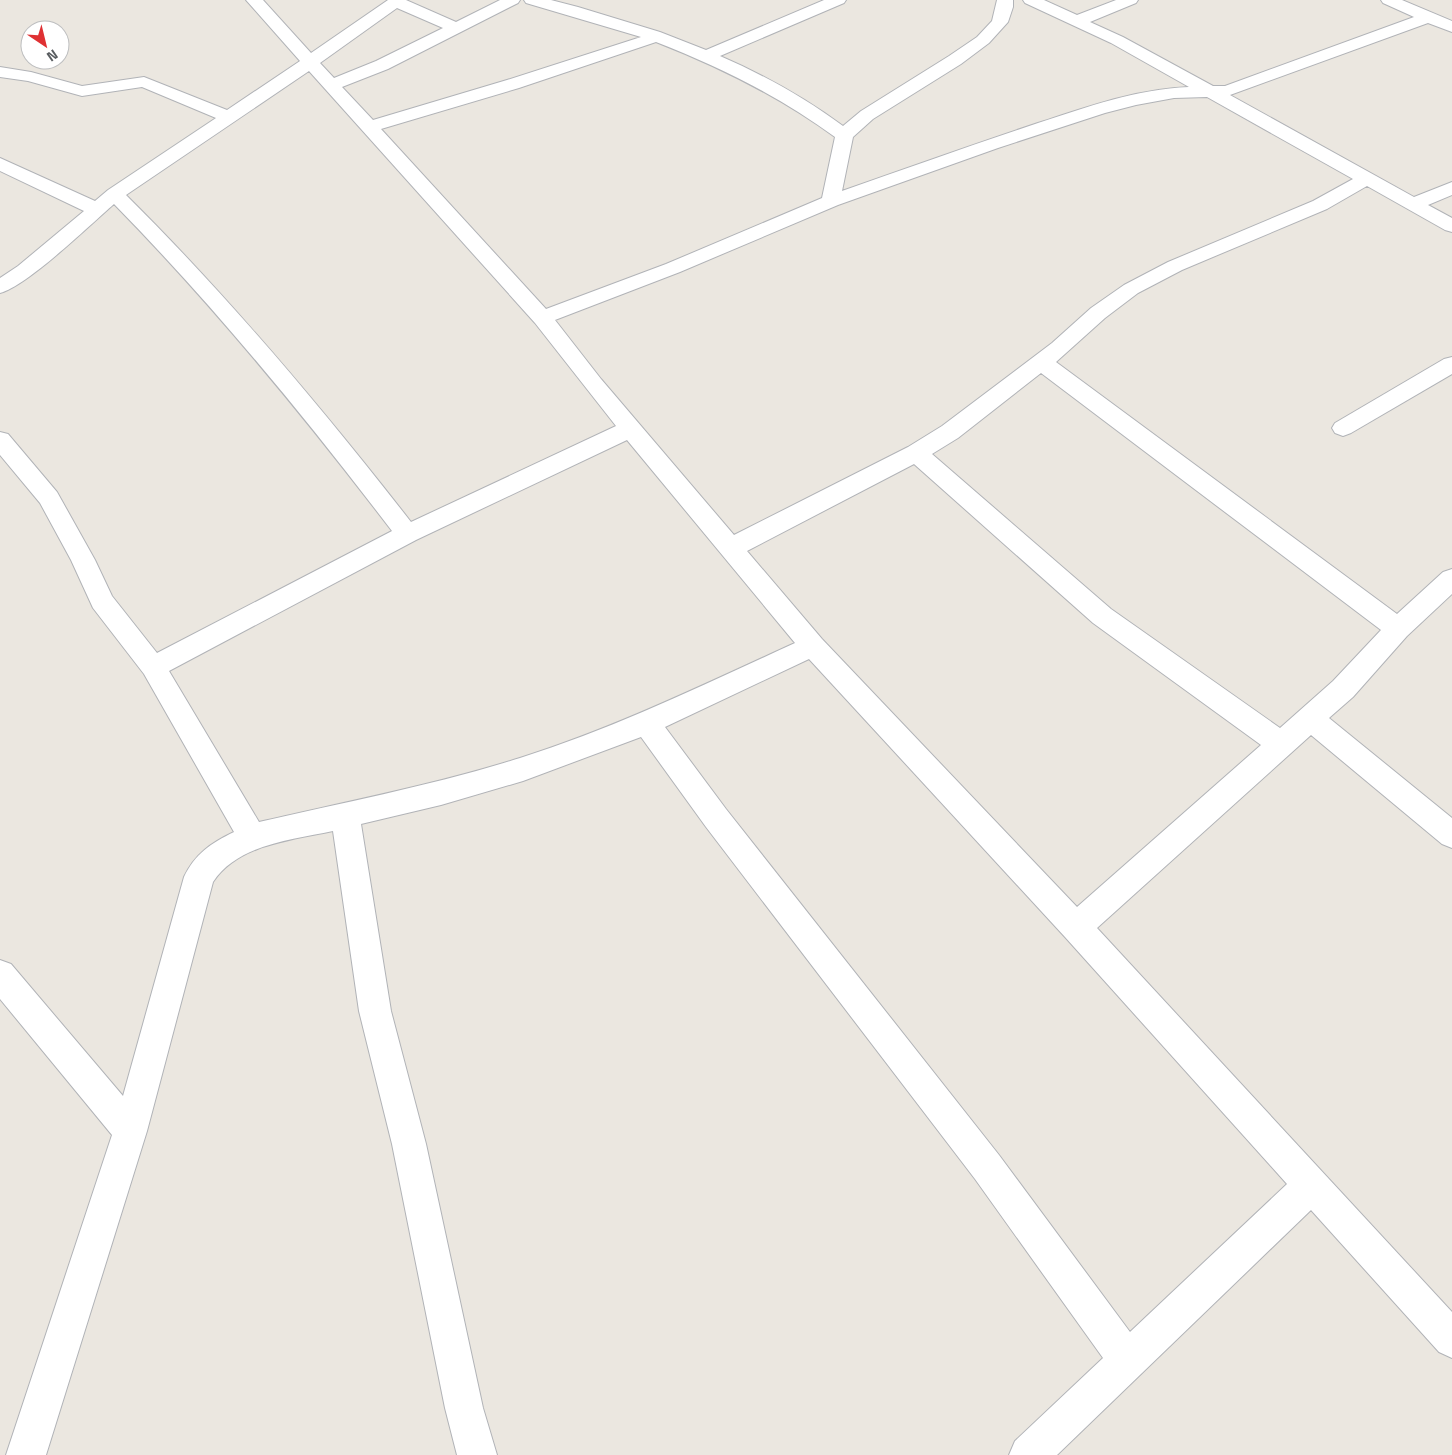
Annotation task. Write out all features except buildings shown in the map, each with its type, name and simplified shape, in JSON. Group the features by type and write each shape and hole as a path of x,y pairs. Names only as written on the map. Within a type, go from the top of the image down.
{"street":[{"path":"254,0 542,318 630,428 813,646 1076,927 1452,1340"},
{"path":"332,84 382,65 512,0"},
{"path":"532,0 576,12 708,55 788,97 820,116 844,135"},
{"path":"576,12 594,0"},
{"path":"801,0 822,6"},
{"path":"708,55 838,0"},
{"path":"831,201 844,135 867,115 948,65 983,40 1000,22 1005,7 1005,0"},
{"path":"1031,0 1117,40 1452,226"},
{"path":"1075,22 1130,0"},
{"path":"1389,0 1452,27"},
{"path":"0,287 25,270 115,194 310,62 396,1 457,28"},
{"path":"542,318 673,268 831,201 992,144 1136,100 1174,93 1221,92 1233,89 1428,17"},
{"path":"369,127 513,84 656,37"},
{"path":"0,72 31,77 82,91 144,82 229,117"},
{"path":"0,164 96,209"},
{"path":"731,548 916,453 950,432 1060,348 1098,312 1131,289 1176,266 1262,232 1320,205 1366,179"},
{"path":"1414,204 1452,188"},
{"path":"115,194 165,242 272,363 407,534"},
{"path":"1041,362 1398,629"},
{"path":"1343,428 1452,364"},
{"path":"153,667 407,534 630,428"},
{"path":"0,440 48,498 83,560 102,601 153,667 252,837"},
{"path":"916,453 1102,616 1282,745"},
{"path":"1076,927 1344,689 1398,629 1452,579"},
{"path":"26,1455 130,1131 200,877 208,864 223,852 252,837 442,794 523,769 647,723 813,646"},
{"path":"1311,719 1452,835"},
{"path":"647,723 716,818 987,1167 1128,1360"},
{"path":"345,815 375,1011 409,1144 464,1408 477,1455"},
{"path":"0,975 130,1131"},
{"path":"1029,1455 1311,1185"}]}
